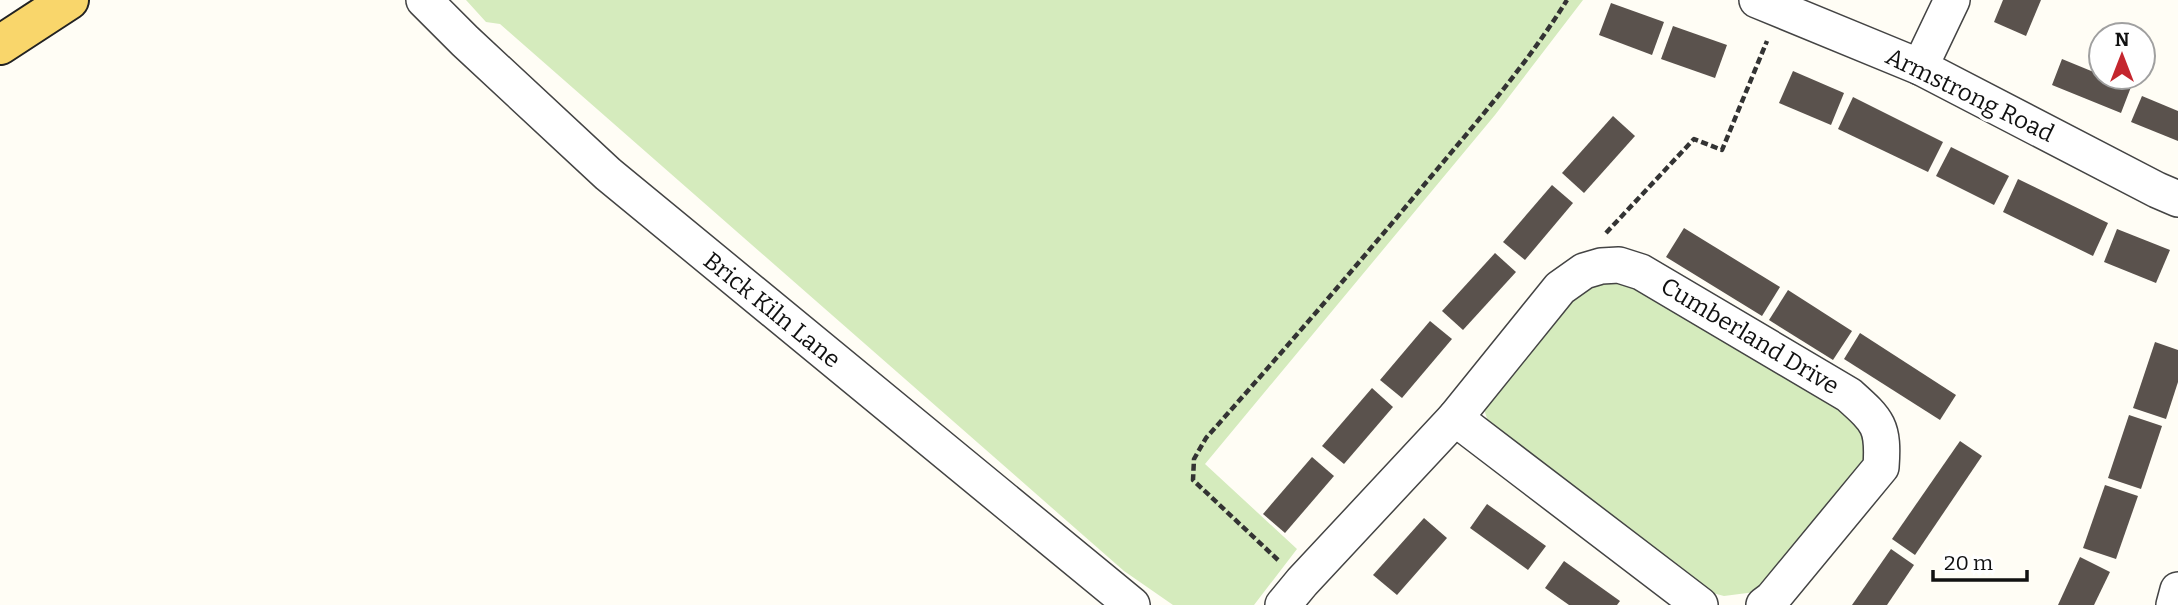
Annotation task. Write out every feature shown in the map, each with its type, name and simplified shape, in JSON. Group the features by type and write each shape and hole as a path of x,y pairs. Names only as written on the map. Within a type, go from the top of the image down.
{"main road":[{"path":"0,45 69,0"}],"street":[{"name":"Brick Kiln Lane","path":"424,0 608,174 1132,605"},
{"path":"1920,67 1952,0"},
{"name":"Armstrong Road","path":"1764,15 1920,67 2178,199"},
{"name":"Cumberland Drive","path":"1601,266 1619,265 1641,272 1849,395 1874,418 1883,443 1881,467 1772,599 1764,605"},
{"path":"1301,597 1455,418 1560,288 1584,271 1601,266"},
{"path":"1455,418 1700,605"},
{"path":"2174,605 2178,590"}],"path":[{"path":"1301,597 1193,481 1194,459 1206,438 1306,326 1481,116 1543,38 1567,0"},
{"path":"1601,266 1599,241 1693,139 1722,150 1764,15"}],"green space":[{"path":"466,0 1583,0 1495,115 1205,464 1297,549 1254,605 1173,605 1124,571 500,24 486,22"},
{"path":"1616,275 1853,413 1864,428 1869,462 1755,592 1724,596 1701,590 1489,425 1484,409 1577,292"}],"building":[{"path":"2003,0 2041,0 2026,36 1994,22"},
{"path":"1611,3 1664,22 1652,55 1599,35"},
{"path":"1673,26 1727,45 1715,78 1661,59"},
{"path":"2062,59 2087,69 2087,91 2129,91 2121,113 2052,85"},
{"path":"1793,71 1844,93 1831,125 1779,103"},
{"path":"2142,96 2178,111 2178,141 2131,122"},
{"path":"1853,97 1943,142 1928,172 1838,129"},
{"path":"1613,116 1635,136 1584,193 1562,173"},
{"path":"1951,147 2009,176 1994,205 1936,176"},
{"path":"2018,179 2108,223 2093,256 2003,212"},
{"path":"1552,185 1573,203 1525,260 1503,242"},
{"path":"1684,228 1780,287 1762,316 1666,257"},
{"path":"2117,229 2170,250 2156,283 2104,262"},
{"path":"1495,253 1516,272 1463,330 1442,311"},
{"path":"1788,290 1852,331 1833,360 1769,320"},
{"path":"1430,321 1452,339 1402,398 1380,380"},
{"path":"1860,333 1956,395 1940,420 1844,359"},
{"path":"2155,342 2178,350 2178,382 2166,419 2133,408"},
{"path":"1372,388 1393,407 1344,464 1322,446"},
{"path":"2129,415 2162,426 2141,489 2108,478"},
{"path":"1960,441 1982,456 1915,555 1892,539"},
{"path":"1312,457 1334,476 1285,533 1263,514"},
{"path":"2105,485 2138,496 2116,559 2083,548"},
{"path":"1487,504 1546,546 1528,570 1470,528"},
{"path":"1424,518 1447,538 1397,595 1373,575"},
{"path":"1891,549 1914,565 1887,605 1852,605"},
{"path":"2080,557 2110,572 2094,605 2058,605"},
{"path":"1564,561 1620,601 1617,605 1569,605 1545,588"}]}
